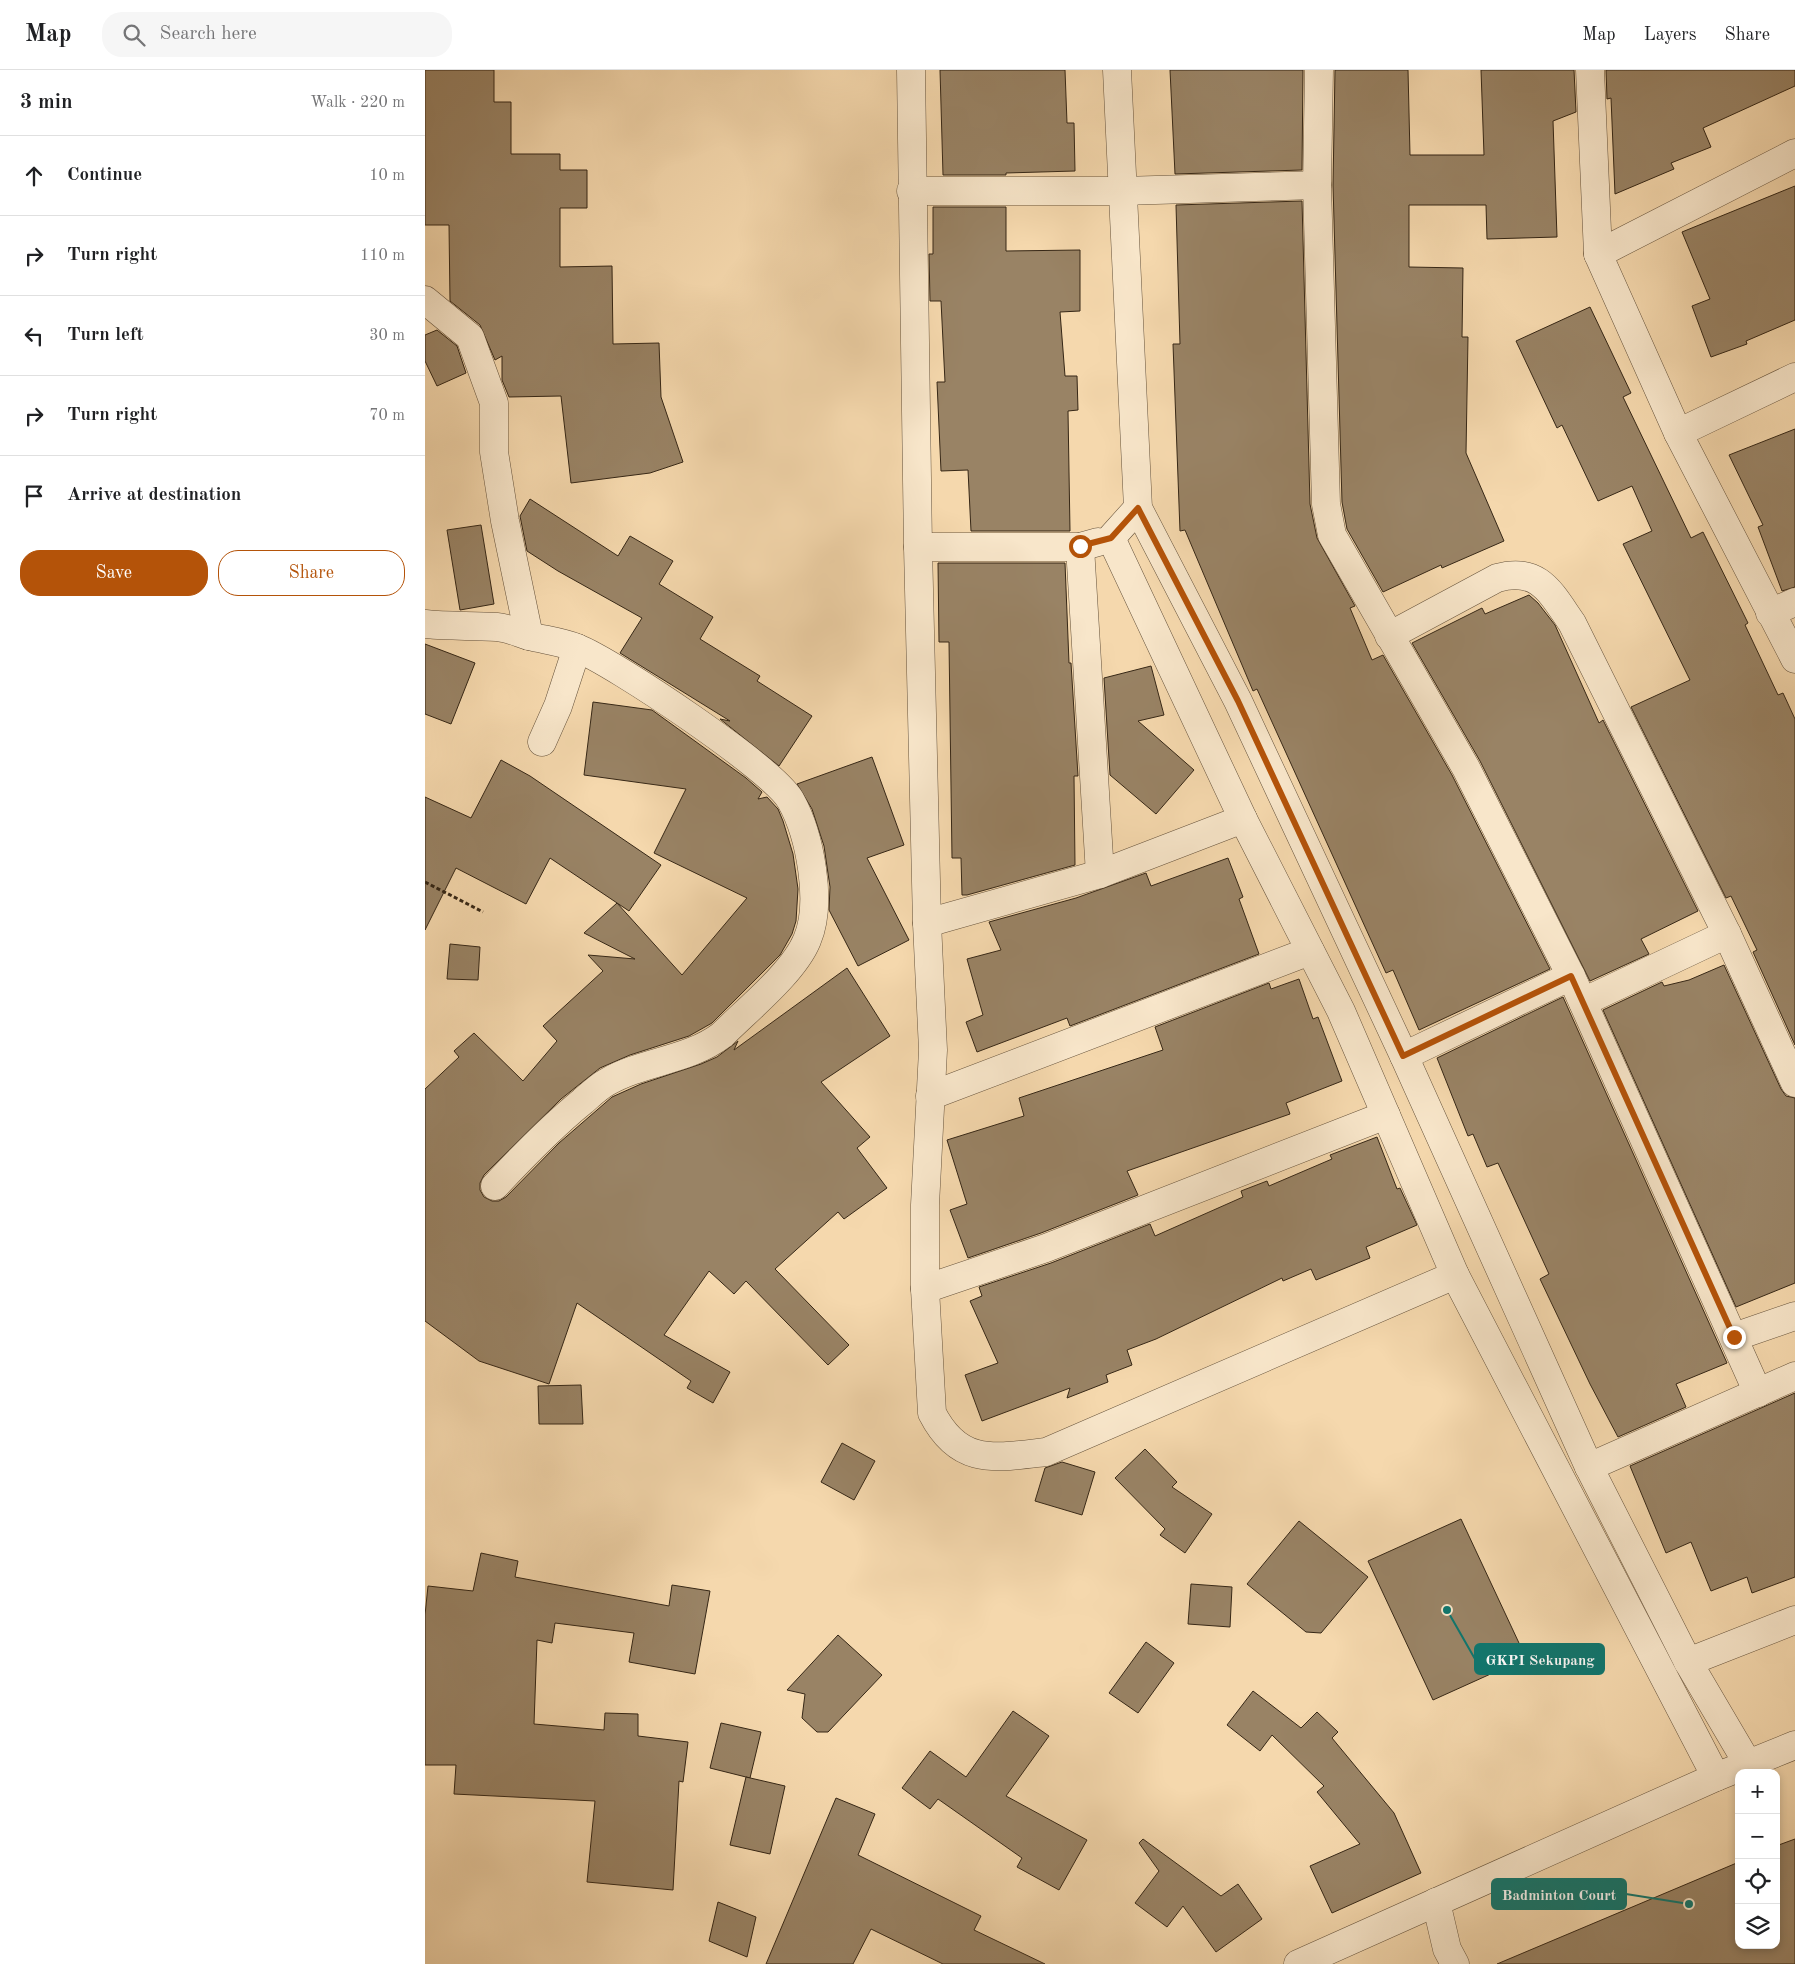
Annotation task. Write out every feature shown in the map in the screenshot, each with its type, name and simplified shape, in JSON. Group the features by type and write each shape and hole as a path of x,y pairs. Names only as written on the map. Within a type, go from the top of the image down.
{"street":[{"path":"911,70 911,191 918,546 927,923 933,1050 925,1206 925,1288 932,1413 941,1430 955,1445 978,1454 1004,1457 1046,1452 1455,1275"},
{"path":"1117,70 1138,508 1238,701 1403,1056 1589,1466 1688,1662 1748,1764"},
{"path":"1319,70 1317,185 1326,504 1332,535 1467,768 1571,976 1758,1393"},
{"path":"1590,70 1597,254 1678,433 1795,659"},
{"path":"1597,254 1795,153"},
{"path":"911,191 1122,191 1317,185"},
{"path":"425,300 470,337 494,403 494,452 505,521 529,636"},
{"path":"1678,433 1795,377"},
{"path":"918,546 1080,546 1111,538 1138,508"},
{"path":"1111,538 1243,819 1341,1011 1455,1275 1716,1777"},
{"path":"1080,546 1100,874"},
{"path":"1389,636 1497,578 1514,574 1525,575 1547,587 1572,623 1727,934 1795,1083"},
{"path":"1770,612 1795,602"},
{"path":"425,624 499,627 577,648 615,668 702,728 775,782 791,799 803,831 814,882 814,911 808,938 797,959 722,1034 709,1044 689,1053 638,1069 606,1082 561,1118 495,1186"},
{"path":"542,742 558,706 577,648"},
{"path":"927,923 1100,874 1243,819"},
{"path":"1583,1002 1727,934"},
{"path":"930,1096 1310,951"},
{"path":"1403,1056 1571,976"},
{"path":"925,1288 1047,1248 1386,1115"},
{"path":"1734,1337 1795,1316"},
{"path":"1589,1466 1795,1376"},
{"path":"1688,1662 1795,1620"},
{"path":"1298,1964 1716,1777 1795,1745"},
{"path":"1436,1902 1445,1959"}],"path":[{"path":"425,882 483,912"}],"building":[{"path":"425,70 494,70 494,102 511,102 511,154 560,154 560,170 587,170 587,208 560,208 560,267 612,266 613,344 659,343 661,397 683,462 650,473 571,483 561,396 509,397 502,380 502,356 495,360 480,325 450,301 449,225 425,225"},
{"path":"940,70 1065,70 1067,123 1074,123 1075,171 1006,173 1006,175 943,175"},
{"path":"1170,70 1303,70 1302,170 1175,174"},
{"path":"1335,70 1408,70 1410,155 1484,155 1481,70 1574,70 1576,112 1553,121 1557,237 1487,239 1486,205 1409,205 1409,267 1463,268 1462,337 1468,337 1466,453 1504,541 1442,568 1441,565 1383,592 1347,529 1342,502 1333,185"},
{"path":"1606,70 1795,70 1795,86 1703,128 1711,147 1671,163 1674,169 1615,194 1611,98 1607,99"},
{"path":"1795,186 1795,320 1746,341 1747,344 1711,357 1692,306 1710,299 1682,232"},
{"path":"1302,201 1310,504 1317,538 1355,606 1350,608 1372,660 1383,655 1452,775 1550,969 1419,1030 1393,970 1386,973 1257,689 1253,691 1185,530 1180,531 1173,344 1180,344 1176,205"},
{"path":"933,207 1006,207 1006,251 1080,250 1080,311 1060,312 1065,376 1077,376 1078,410 1068,411 1070,531 971,531 968,470 941,471 937,382 945,382 941,301 930,301 929,254 933,254"},
{"path":"1590,307 1631,393 1623,397 1691,538 1703,532 1748,623 1745,625 1778,695 1783,693 1795,719 1795,1045 1753,952 1757,950 1731,896 1726,898 1631,707 1690,680 1623,544 1652,531 1632,486 1598,501 1562,425 1557,428 1516,341"},
{"path":"437,330 457,346 466,373 437,386 425,361 425,335"},
{"path":"1795,429 1795,587 1782,591 1758,527 1763,525 1729,455"},
{"path":"530,499 618,556 630,536 673,561 659,584 713,617 700,639 760,676 757,681 812,716 779,766 720,719 730,721 620,653 642,618 558,571 527,551 520,516"},
{"path":"481,525 494,604 460,610 447,530"},
{"path":"938,563 1065,563 1069,663 1071,663 1078,776 1074,776 1075,865 967,895 962,895 961,858 952,858 949,642 939,642"},
{"path":"1529,595 1538,603 1555,625 1599,723 1603,720 1698,911 1641,939 1649,954 1590,981 1480,761 1412,643 1482,608 1485,614"},
{"path":"425,644 475,663 451,724 425,714"},
{"path":"1151,666 1164,715 1138,721 1194,770 1156,814 1110,775 1104,678"},
{"path":"593,702 652,710 746,778 762,792 758,799 767,797 778,809 793,854 798,889 796,921 792,934 780,955 712,1023 689,1036 630,1055 600,1068 561,1099 484,1175 480,1183 480,1190 484,1197 492,1201 499,1201 506,1197 559,1143 612,1097 641,1084 717,1057 738,1041 734,1050 847,968 890,1036 821,1082 870,1137 857,1148 887,1188 844,1219 838,1212 775,1269 849,1345 828,1365 746,1281 734,1294 709,1271 664,1335 730,1372 713,1403 687,1388 691,1381 577,1303 549,1384 479,1361 425,1321 425,1089 459,1057 454,1051 474,1033 523,1081 557,1041 543,1026 603,971 588,955 635,959 584,933 617,903 682,975 747,898 654,853 686,789 584,775"},
{"path":"872,757 904,845 867,858 909,940 858,966 829,910 830,887 824,846 812,809 797,784"},
{"path":"501,760 530,776 661,865 629,911 550,858 526,904 456,868 425,930 425,797 471,818"},
{"path":"1228,858 1243,897 1239,899 1259,954 1070,1026 1067,1018 977,1052 966,1022 983,1015 967,959 1001,950 989,922 1076,898 1146,873 1151,886"},
{"path":"450,944 480,947 478,980 447,979"},
{"path":"1724,965 1781,1089 1786,1096 1795,1098 1795,1283 1736,1307 1603,1010 1662,982 1664,986 1689,980"},
{"path":"1299,979 1313,1019 1318,1017 1342,1081 1286,1103 1290,1114 1127,1171 1138,1195 1041,1233 968,1258 950,1210 967,1204 947,1140 1024,1116 1019,1098 1163,1050 1155,1027 1269,983 1271,989"},
{"path":"1563,997 1727,1363 1676,1384 1686,1407 1618,1437 1590,1384 1540,1279 1549,1274 1498,1163 1487,1167 1473,1134 1468,1136 1437,1058"},
{"path":"1377,1137 1397,1189 1400,1188 1417,1225 1366,1247 1370,1258 1316,1280 1311,1269 1283,1281 1282,1278 1156,1339 1127,1350 1132,1365 1106,1375 1108,1382 1067,1398 1070,1388 982,1421 965,1375 998,1363 970,1301 982,1296 979,1287 1051,1263 1150,1224 1155,1236 1243,1197 1241,1191 1267,1181 1269,1186 1332,1159 1330,1155"},
{"path":"581,1385 583,1424 539,1424 538,1386"},
{"path":"1795,1393 1795,1577 1752,1593 1747,1577 1711,1591 1691,1542 1666,1553 1630,1466"},
{"path":"842,1443 875,1461 854,1500 821,1482"},
{"path":"1145,1449 1177,1482 1172,1487 1212,1514 1185,1553 1160,1535 1165,1529 1115,1478"},
{"path":"1062,1462 1095,1472 1082,1515 1035,1501 1045,1468"},
{"path":"1461,1519 1526,1658 1433,1700 1368,1561"},
{"path":"1299,1521 1368,1577 1321,1633 1306,1632 1247,1584"},
{"path":"481,1553 518,1561 515,1577 669,1606 672,1585 710,1591 695,1674 629,1662 634,1633 555,1623 552,1643 537,1640 534,1724 604,1730 605,1713 638,1714 638,1736 688,1742 683,1782 679,1781 673,1890 587,1882 595,1801 454,1794 456,1765 425,1765 425,1615 428,1586 473,1591"},
{"path":"1191,1584 1232,1587 1230,1627 1188,1624"},
{"path":"838,1635 882,1675 828,1732 817,1732 802,1718 805,1694 787,1690"},
{"path":"1146,1642 1174,1663 1138,1713 1109,1693"},
{"path":"1253,1691 1301,1728 1317,1712 1338,1732 1332,1738 1394,1813 1421,1873 1332,1913 1310,1866 1360,1844 1317,1792 1324,1786 1272,1735 1260,1751 1227,1725"},
{"path":"1013,1711 1049,1736 1006,1796 1087,1840 1059,1890 1017,1867 1022,1858 938,1799 930,1809 902,1788 930,1751 966,1777"},
{"path":"721,1723 761,1732 750,1778 710,1768"},
{"path":"746,1777 785,1786 770,1854 730,1845"},
{"path":"836,1798 875,1814 858,1855 981,1916 974,1930 1045,1964 943,1964 871,1929 853,1964 766,1964"},
{"path":"1143,1839 1221,1896 1238,1884 1262,1919 1216,1952 1183,1906 1167,1927 1135,1903 1159,1871 1139,1843"},
{"path":"1795,1839 1795,1964 1497,1964 1735,1864 1735,1949 1780,1949 1780,1845"},
{"path":"718,1902 756,1917 747,1957 709,1941"}],"place":[{"name":"GKPI Sekupang","path":"1447,1610"},
{"name":"Badminton Court","path":"1689,1904"}],"route":[{"path":"1080,546 1111,538 1138,508 1238,701 1403,1056 1571,976 1734,1337"}]}
